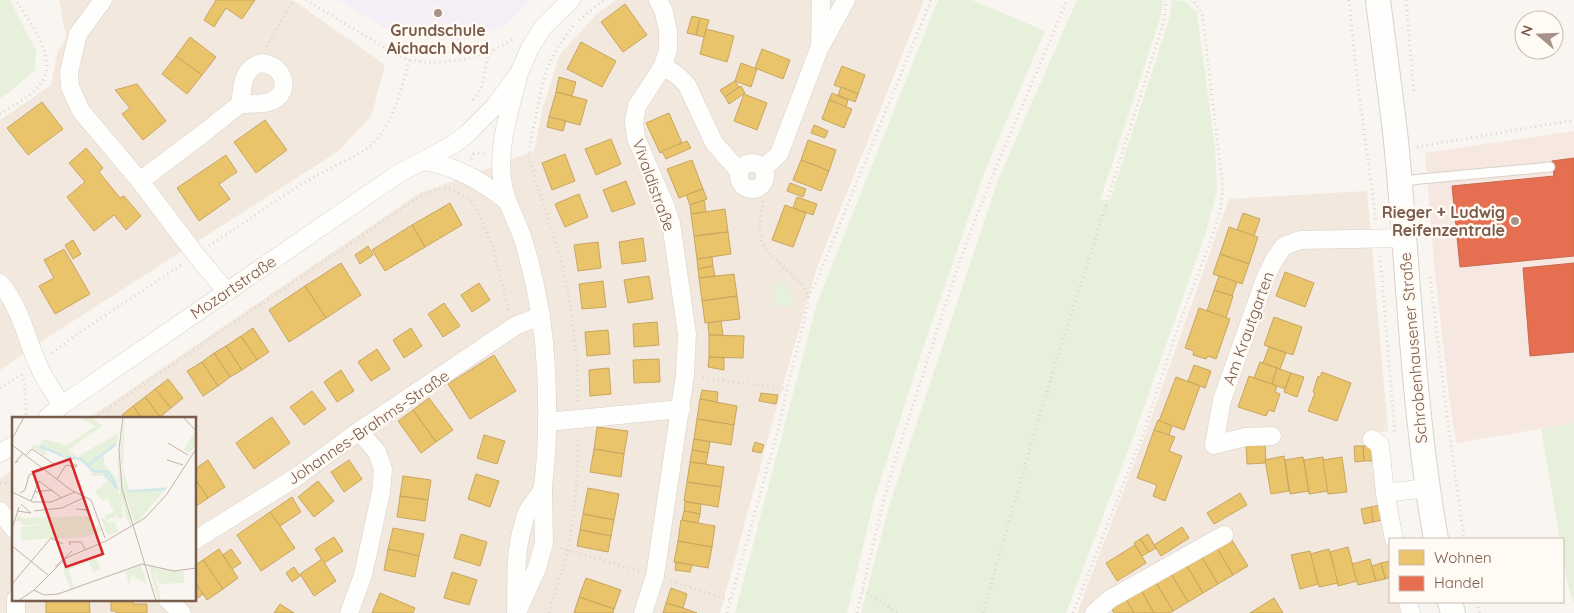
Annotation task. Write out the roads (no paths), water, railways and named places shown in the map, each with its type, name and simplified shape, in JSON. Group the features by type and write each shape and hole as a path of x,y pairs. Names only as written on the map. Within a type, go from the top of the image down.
{"main road":[{"name":"Schrobenhausener Straße","path":"1378,0 1397,150 1410,180 1404,238 1427,488 1436,538"}],"street":[{"path":"103,0 78,34 69,72 70,87 81,111 140,181 196,255 227,292"},
{"name":"Mozartstraße","path":"48,417 62,405 398,174 454,144 468,134 495,106 519,73 530,48 543,27 571,0"},
{"name":"Vivaldistraße","path":"643,613 655,576 685,376 687,334 671,223 636,138 634,122 638,106 664,66 668,50 668,31 664,12 658,0"},
{"path":"820,49 821,0"},
{"path":"763,169 779,154 786,140 820,49 846,0"},
{"path":"140,181 240,104 267,103 274,100 282,90 284,83 279,70 267,63 255,65 246,74 240,104"},
{"path":"664,66 687,85 714,143 740,171"},
{"path":"516,613 537,568 544,543 543,489 547,422 546,368 541,316 533,273 521,232 507,201 502,178 502,152 507,121 519,73"},
{"path":"423,161 440,163 464,173 495,191 507,201"},
{"path":"753,162 763,169 765,173 764,182 758,187 749,188 739,180 740,171 745,164 753,162"},
{"name":"Am Krautgarten","path":"1272,436 1244,437 1214,445 1222,400 1264,279 1274,260 1284,246 1300,240 1404,238"},
{"path":"0,283 8,293 22,319 38,364 62,405"},
{"name":"Johannes-Brahms-Straße","path":"196,539 295,478 359,431 517,325 541,316"},
{"path":"547,422 680,409"},
{"path":"349,613 365,566 381,492 383,469 377,452 359,431"},
{"path":"1372,439 1380,445 1385,493 1394,538"},
{"path":"0,453 12,446"},
{"path":"1385,493 1427,488"},
{"path":"516,613 517,560 520,536 528,510 543,489"},
{"path":"0,511 12,526"},
{"path":"1094,613 1110,599 1224,535"},
{"path":"16,600 16,613"},
{"path":"168,600 182,613"}],"lane":[{"path":"1410,180 1550,167"}],"place":[{"name":"Grundschule Aichach Nord","path":"438,13"},
{"name":"Rieger + Ludwig Reifenzentrale","path":"1515,221"}]}
